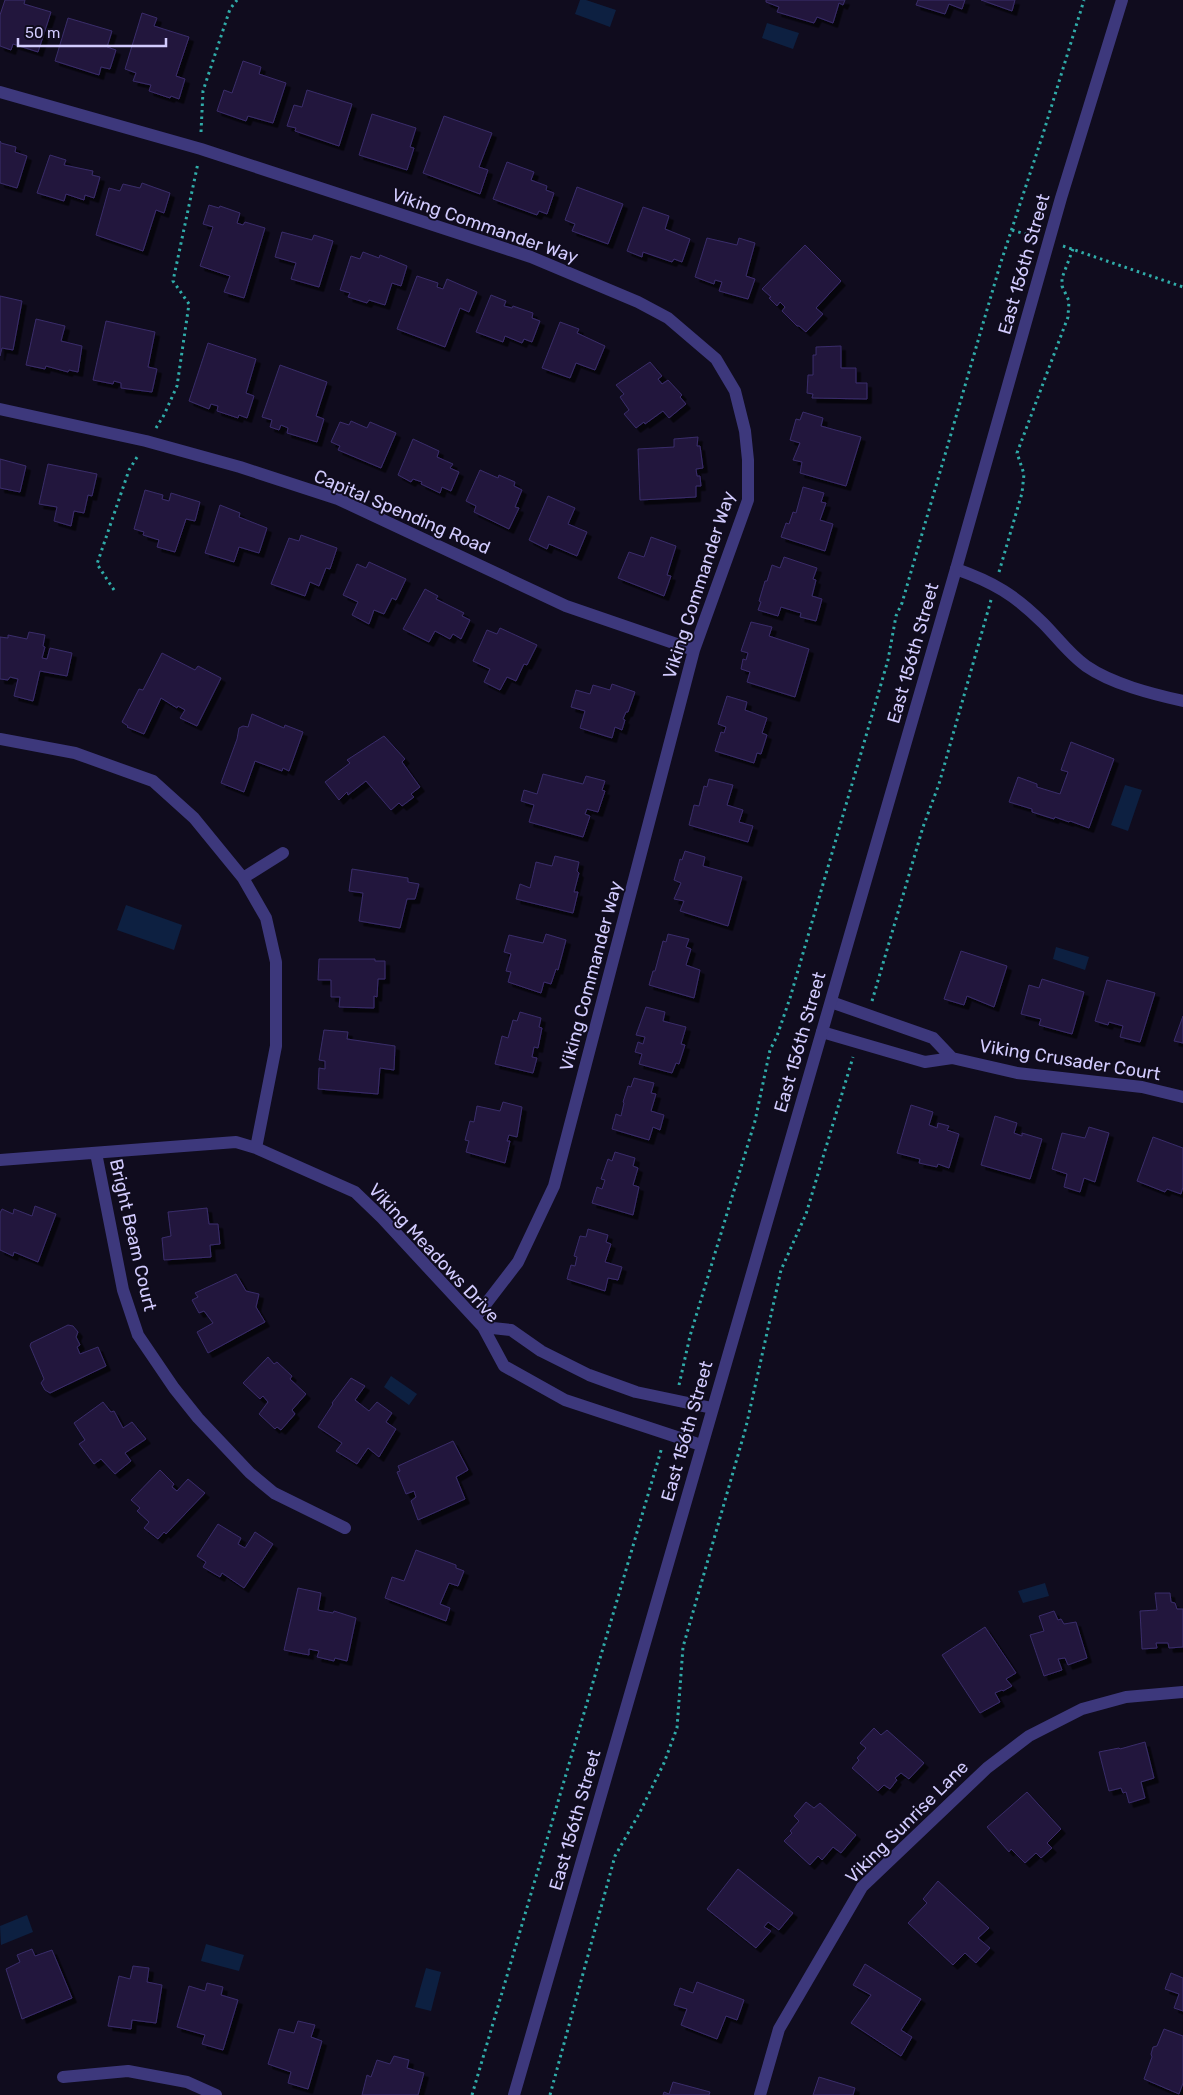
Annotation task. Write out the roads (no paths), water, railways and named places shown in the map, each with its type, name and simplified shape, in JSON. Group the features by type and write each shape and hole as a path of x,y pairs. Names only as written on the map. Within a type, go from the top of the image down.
{"street":[{"name":"East 156th Street","path":"514,2095 956,569 1061,198 1122,0"},
{"name":"Viking Commander Way","path":"0,92 201,149 531,256 668,318 716,359 735,391 748,460 748,500 694,650 554,1186 518,1262 479,1322"},
{"name":"Capital Spending Road","path":"0,410 146,441 240,467 338,500 566,606 694,650"},
{"path":"956,569 985,579 1022,603 1086,667 1119,682 1157,695 1183,701"},
{"path":"0,739 75,753 153,781 194,818 243,878 266,918 276,962 276,1046 256,1148"},
{"path":"243,878 282,853"},
{"name":"Viking Crusader Court","path":"831,1002 933,1038 952,1058"},
{"name":"Viking Crusader Court","path":"822,1032 924,1062 952,1058 1017,1073 1142,1087 1183,1097"},
{"name":"Viking Meadows Drive","path":"0,1160 236,1142 256,1148 355,1192 382,1218 479,1322 504,1366 564,1400 701,1445"},
{"name":"Bright Beam Court","path":"96,1153 123,1290 138,1335 174,1388 198,1418 250,1473 274,1493 346,1528"},
{"path":"479,1322 511,1330 541,1351 589,1375 636,1392 712,1408"},
{"name":"Viking Sunrise Lane","path":"760,2095 779,2029 862,1886 987,1768 1029,1736 1082,1709 1126,1697 1183,1692"},
{"path":"64,2077 128,2071 187,2082 216,2095"}],"water":[{"path":"580,0 586,0 616,10 610,27 575,14"},
{"path":"767,23 799,33 793,49 762,38"},
{"path":"1125,785 1142,790 1128,831 1111,825"},
{"path":"126,905 182,925 174,950 117,930"},
{"path":"1056,947 1089,957 1085,970 1053,959"},
{"path":"391,1376 417,1394 409,1405 384,1387"},
{"path":"1045,1583 1049,1596 1023,1603 1018,1591"},
{"path":"27,1915 33,1932 1,1945 0,1926"},
{"path":"206,1944 244,1955 239,1971 201,1961"},
{"path":"426,1968 441,1972 431,2011 415,2007"}]}
